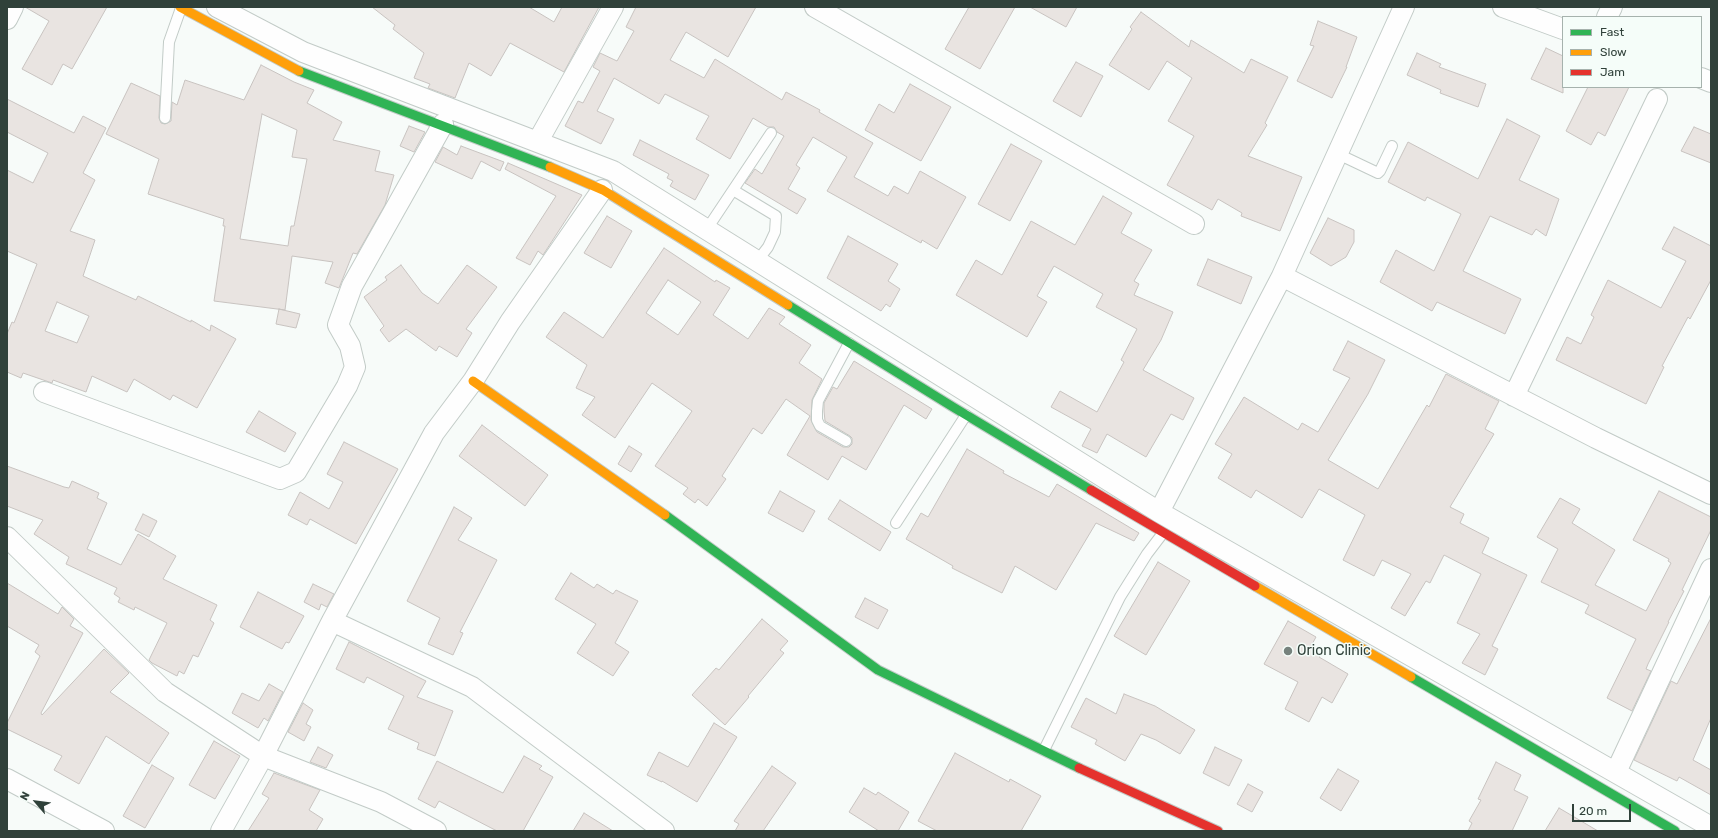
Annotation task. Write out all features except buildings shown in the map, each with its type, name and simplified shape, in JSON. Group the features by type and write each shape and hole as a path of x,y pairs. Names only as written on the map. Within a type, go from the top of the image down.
{"street":[{"path":"7,19 13,7"},
{"path":"180,7 300,71 443,124 529,158 602,190 966,415 1163,532 1477,704 1588,756 1711,826"},
{"path":"217,7 303,52 613,171 1159,512 1477,704 1579,775 1675,831"},
{"path":"538,141 613,7"},
{"path":"815,7 1194,224"},
{"path":"1159,512 1282,276 1404,7"},
{"path":"1503,7 1562,29"},
{"path":"1608,16 1612,7"},
{"path":"1514,396 1657,99"},
{"path":"44,392 280,479 296,472 348,386 355,367 350,346 338,325 352,286 443,124"},
{"path":"221,831 263,756 332,621 434,433 473,381 522,306 602,190"},
{"path":"1282,276 1514,396 1711,494"},
{"path":"473,381 688,532 878,670 1044,750 1086,772 1218,831"},
{"path":"7,537 165,692 263,756 381,802 436,831"},
{"path":"1616,772 1711,569"},
{"path":"332,621 472,687 664,831"},
{"path":"1579,775 1588,756"},
{"path":"7,779 104,831"}],"lane":[{"path":"164,118 169,42 180,7"},
{"path":"707,229 771,133"},
{"path":"1338,154 1378,173 1392,146"},
{"path":"733,190 776,216 775,232 768,247 746,279"},
{"path":"846,441 820,426 817,420 816,411 818,401 849,343"},
{"path":"896,522 966,415"},
{"path":"1044,750 1120,597 1147,554 1163,532"}],"traffic: fast":[{"path":"299,71 550,167"},
{"path":"788,305 1091,490"},
{"path":"665,515 878,670 1079,768"},
{"path":"1411,677 1675,831"}],"traffic: slow":[{"path":"180,7 299,71"},
{"path":"550,167 603,190 788,305"},
{"path":"473,381 665,515"},
{"path":"1255,586 1411,677"}],"traffic: jam":[{"path":"1091,490 1255,586"},
{"path":"1079,768 1218,831"}],"place":[{"name":"Orion Clinic","path":"1288,651"}]}
